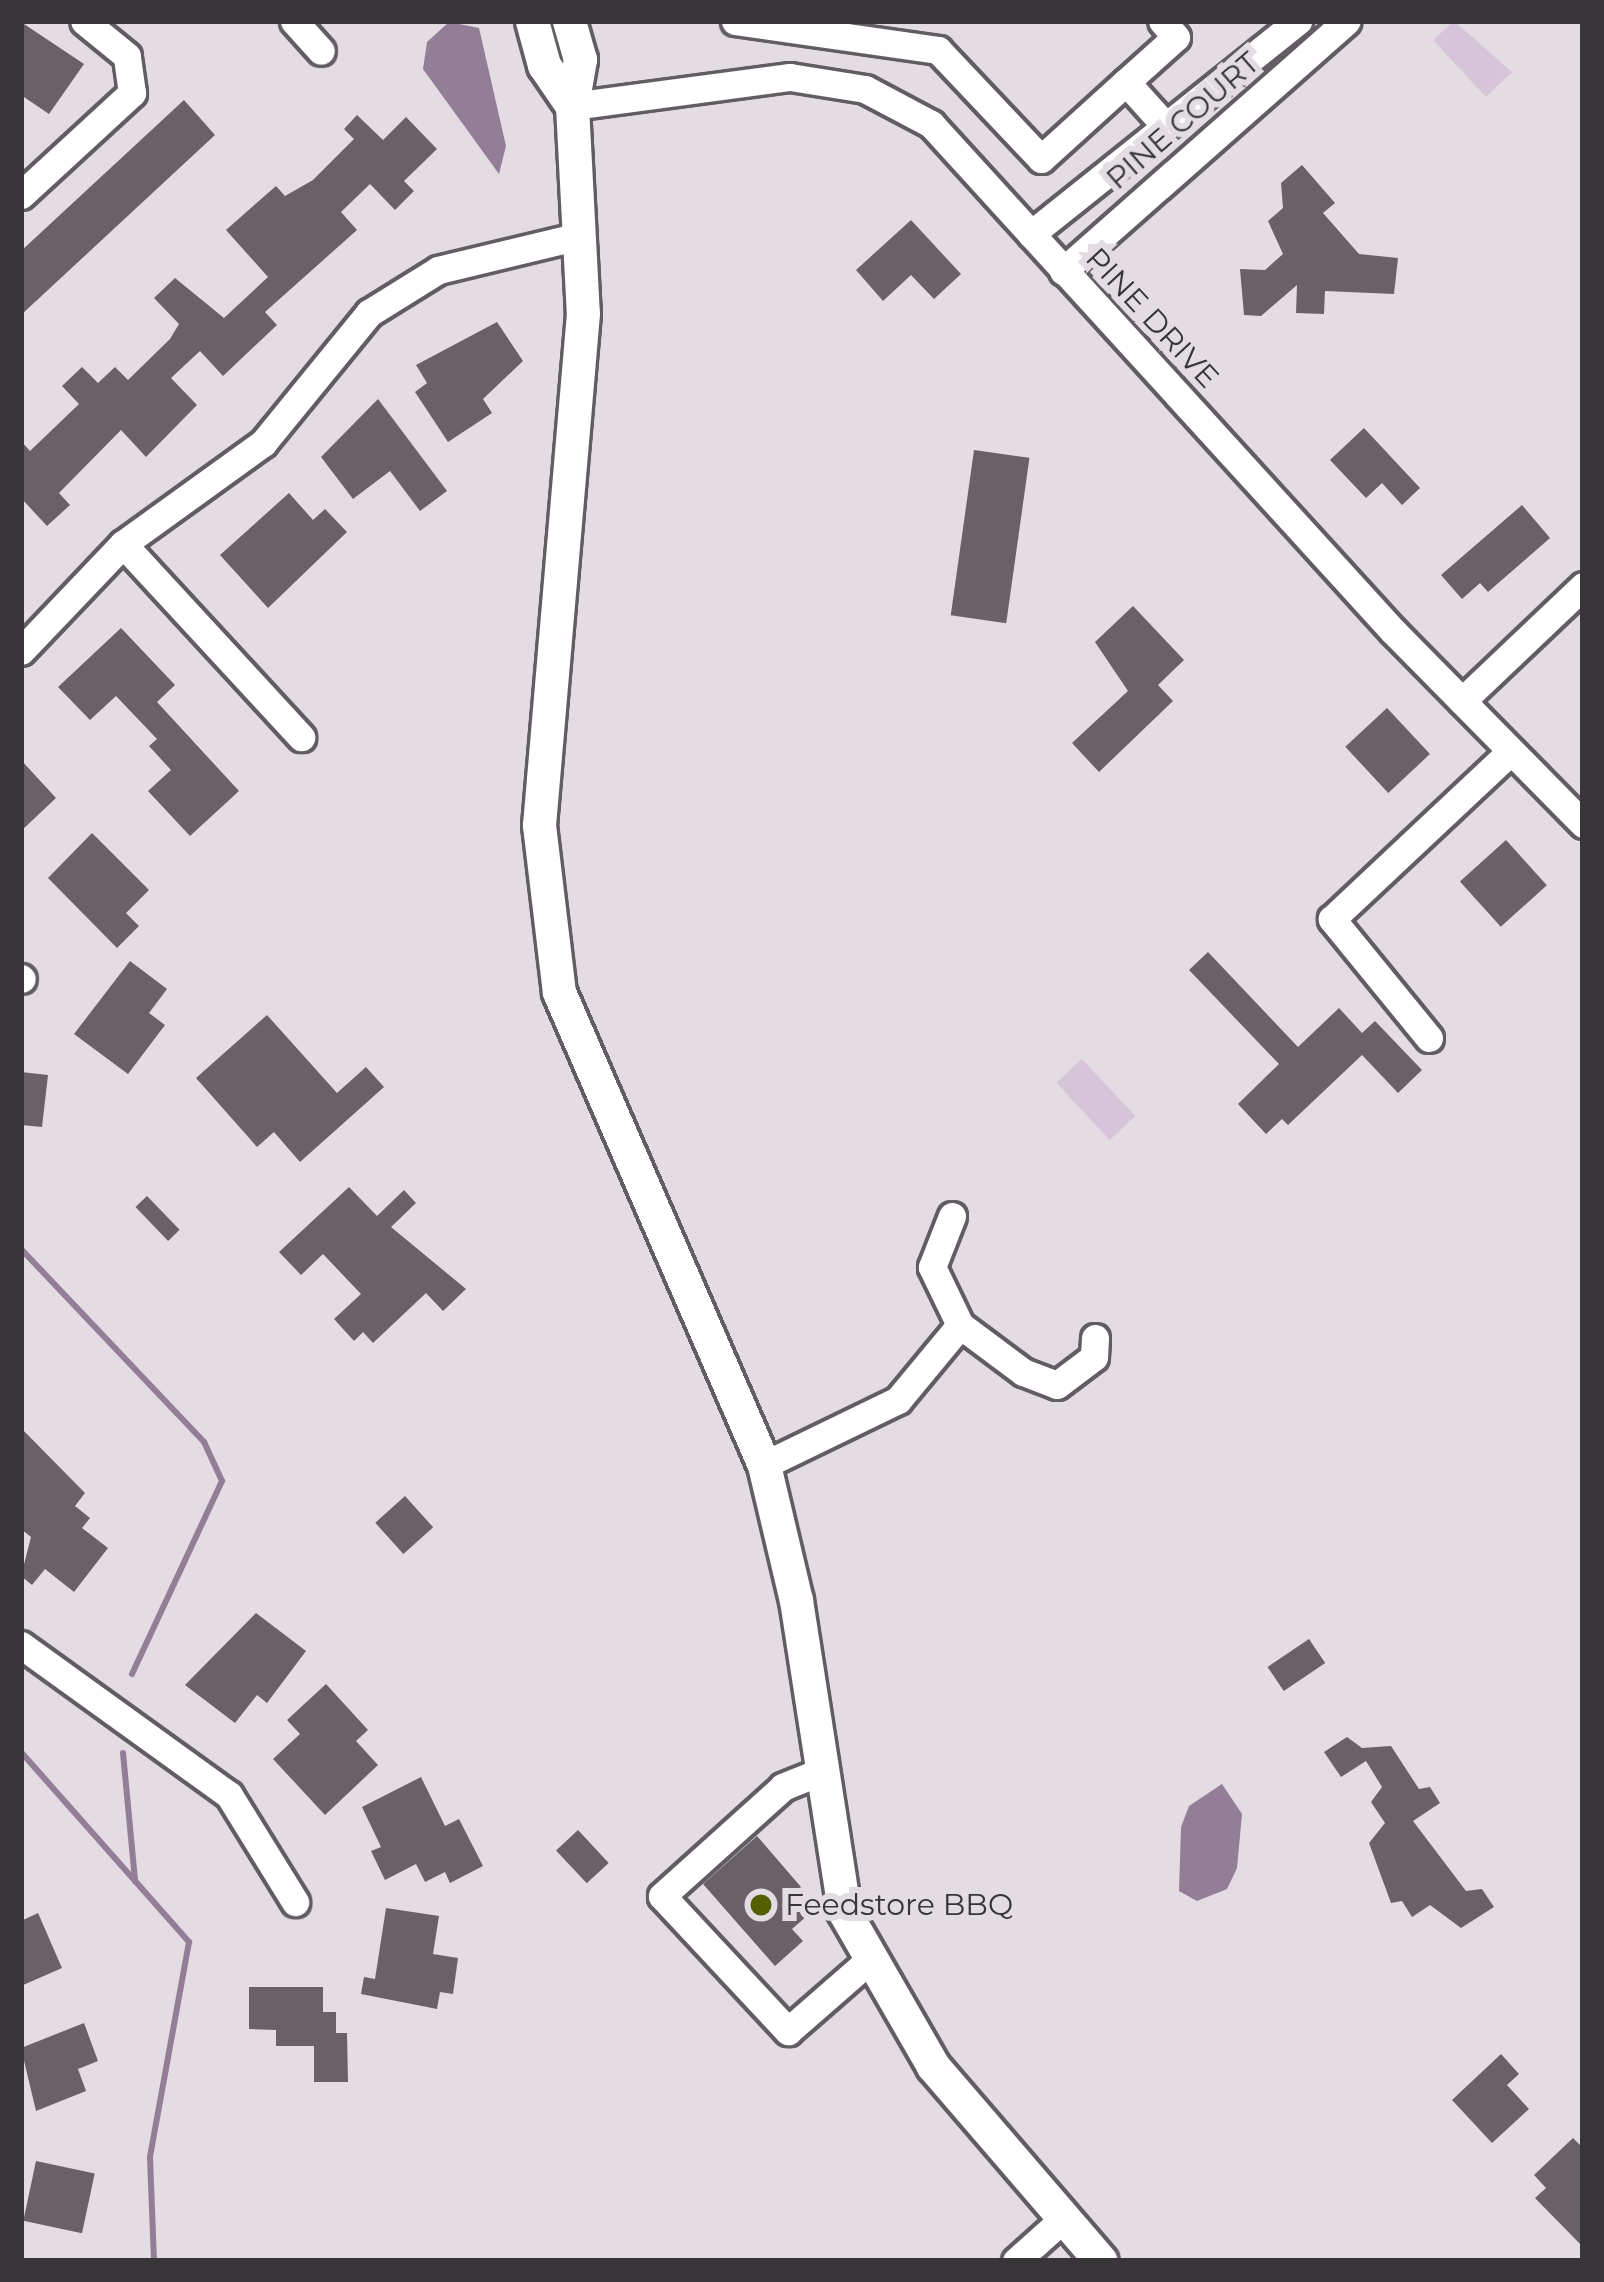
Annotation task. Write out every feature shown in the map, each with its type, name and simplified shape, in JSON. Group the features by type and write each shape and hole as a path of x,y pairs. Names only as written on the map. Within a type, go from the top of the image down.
{"main road":[{"path":"532,21 544,65 572,106"},
{"path":"569,21 580,59 572,106 580,236 576,413 540,762 541,890 567,1012 764,1466 796,1600 832,1873 868,1962 933,2066 1091,2258"}],"street":[{"path":"21,195 132,93 128,56 84,21"},
{"path":"294,21 321,51"},
{"path":"735,21 830,27 938,50 1041,159 1176,37 1162,21"},
{"path":"1030,234 1162,122 1298,21"},
{"name":"PINE COURT","path":"1063,271 1347,21"},
{"name":"PINE DRIVE","path":"572,106 790,77 866,89 931,124 1462,701 1583,824"},
{"path":"1126,82 1162,122"},
{"path":"21,651 123,544 263,443 369,313 438,270 580,236"},
{"path":"123,544 301,737"},
{"path":"1462,701 1583,586"},
{"path":"1429,1039 1332,919 1511,751"},
{"path":"952,1216 932,1267 960,1324 1023,1372 1057,1385 1094,1357 1095,1338"},
{"path":"764,1466 898,1400 960,1324"},
{"path":"21,1646 229,1795 295,1902"},
{"path":"817,1773 783,1787 662,1896 788,2031 868,1962"},
{"path":"1016,2261 1063,2219"}],"shaded area":[{"path":"1454,21 1512,72 1486,97 1433,40"},
{"path":"449,22 479,28 506,146 499,174 423,69 427,42"},
{"path":"1082,1059 1135,1116 1110,1140 1056,1083"},
{"path":"1222,1784 1242,1814 1237,1868 1227,1889 1197,1901 1179,1891 1181,1827 1189,1806"}],"building":[{"path":"21,22 84,64 49,114 21,95"},
{"path":"184,100 215,135 21,315 21,251"},
{"path":"357,115 383,140 406,117 437,149 404,181 414,191 395,210 370,184 341,212 357,230 265,312 277,325 223,376 200,351 171,378 197,405 146,457 121,430 59,493 70,505 47,526 21,498 21,441 30,451 79,404 62,386 82,367 98,383 115,367 128,380 179,324 154,298 175,278 224,318 268,277 226,230 276,186 285,196 313,180 354,139 344,129"},
{"path":"1302,165 1335,203 1323,213 1359,254 1398,258 1394,294 1325,291 1324,314 1296,313 1297,285 1261,316 1244,315 1240,269 1265,270 1283,254 1268,221 1283,208 1281,183"},
{"path":"911,220 961,274 934,299 911,275 883,301 856,270"},
{"path":"497,322 523,361 483,399 492,413 448,442 415,392 427,383 416,365"},
{"path":"378,399 447,491 420,511 390,471 353,499 321,457"},
{"path":"1364,428 1420,488 1402,505 1382,483 1366,498 1330,460"},
{"path":"974,450 1029,458 1006,623 951,615"},
{"path":"289,493 313,520 325,509 347,532 268,608 220,555"},
{"path":"1522,505 1550,538 1488,592 1480,583 1462,599 1441,575"},
{"path":"1133,606 1184,660 1158,685 1173,701 1099,772 1072,743 1128,691 1095,642"},
{"path":"121,628 175,685 157,702 239,791 190,836 148,791 171,770 149,746 157,739 116,696 90,720 58,687"},
{"path":"1387,708 1430,754 1388,793 1345,747"},
{"path":"21,760 56,798 21,831"},
{"path":"92,833 149,890 126,913 139,926 117,948 48,878"},
{"path":"1506,840 1547,885 1501,927 1460,881"},
{"path":"1208,952 1298,1047 1339,1008 1362,1033 1375,1021 1422,1070 1398,1093 1362,1055 1288,1125 1282,1119 1266,1134 1238,1104 1279,1064 1189,970"},
{"path":"130,961 167,989 149,1013 165,1025 128,1074 74,1034"},
{"path":"267,1015 337,1093 366,1067 384,1087 300,1162 274,1132 257,1147 196,1078"},
{"path":"21,1072 48,1075 42,1127 21,1125"},
{"path":"349,1187 377,1216 404,1190 416,1203 391,1227 466,1289 443,1311 426,1293 373,1343 363,1332 354,1341 334,1319 361,1294 323,1254 301,1275 279,1252"},
{"path":"147,1196 180,1230 168,1241 135,1207"},
{"path":"21,1428 85,1493 75,1506 90,1518 82,1528 108,1548 74,1592 45,1569 32,1585 21,1576 31,1537 21,1529"},
{"path":"405,1496 433,1527 403,1554 375,1523"},
{"path":"256,1613 306,1651 267,1703 257,1695 235,1723 185,1685"},
{"path":"1309,1639 1325,1663 1284,1691 1268,1667"},
{"path":"326,1684 368,1730 356,1741 378,1765 325,1815 273,1759 300,1734 287,1720"},
{"path":"1347,1737 1362,1748 1391,1746 1419,1789 1430,1787 1440,1803 1413,1821 1466,1891 1482,1889 1494,1907 1461,1928 1430,1905 1412,1917 1402,1901 1391,1903 1369,1843 1385,1823 1371,1802 1382,1787 1366,1761 1341,1777 1324,1752"},
{"path":"421,1777 445,1826 459,1819 483,1866 450,1883 445,1872 425,1882 416,1864 385,1880 371,1851 381,1847 362,1807"},
{"path":"578,1830 609,1863 587,1883 556,1850"},
{"name":"Feedstore BBQ","path":"757,1836 801,1887 793,1895 808,1915 792,1929 803,1941 775,1966 703,1884"},
{"path":"386,1908 439,1916 433,1954 458,1958 453,1994 440,1992 437,2009 361,1994 364,1977 375,1979"},
{"path":"38,1913 62,1968 21,1986 21,1921"},
{"path":"249,1987 323,1987 323,2012 336,2012 336,2033 347,2033 348,2082 314,2082 314,2046 276,2046 276,2030 249,2029"},
{"path":"84,2023 98,2061 78,2069 86,2091 36,2111 21,2048"},
{"path":"1501,2054 1519,2074 1507,2085 1529,2109 1492,2143 1452,2100"},
{"path":"1573,2138 1583,2148 1583,2247 1535,2198 1546,2188 1534,2175"},
{"path":"36,2161 95,2173 82,2233 23,2221"}],"waterway":[{"path":"21,1249 204,1442 222,1481 132,1674"},
{"path":"21,1752 189,1942 150,2157 154,2261"},
{"path":"123,1753 135,1881"}],"place":[{"name":"Feedstore BBQ","path":"761,1905"}]}
